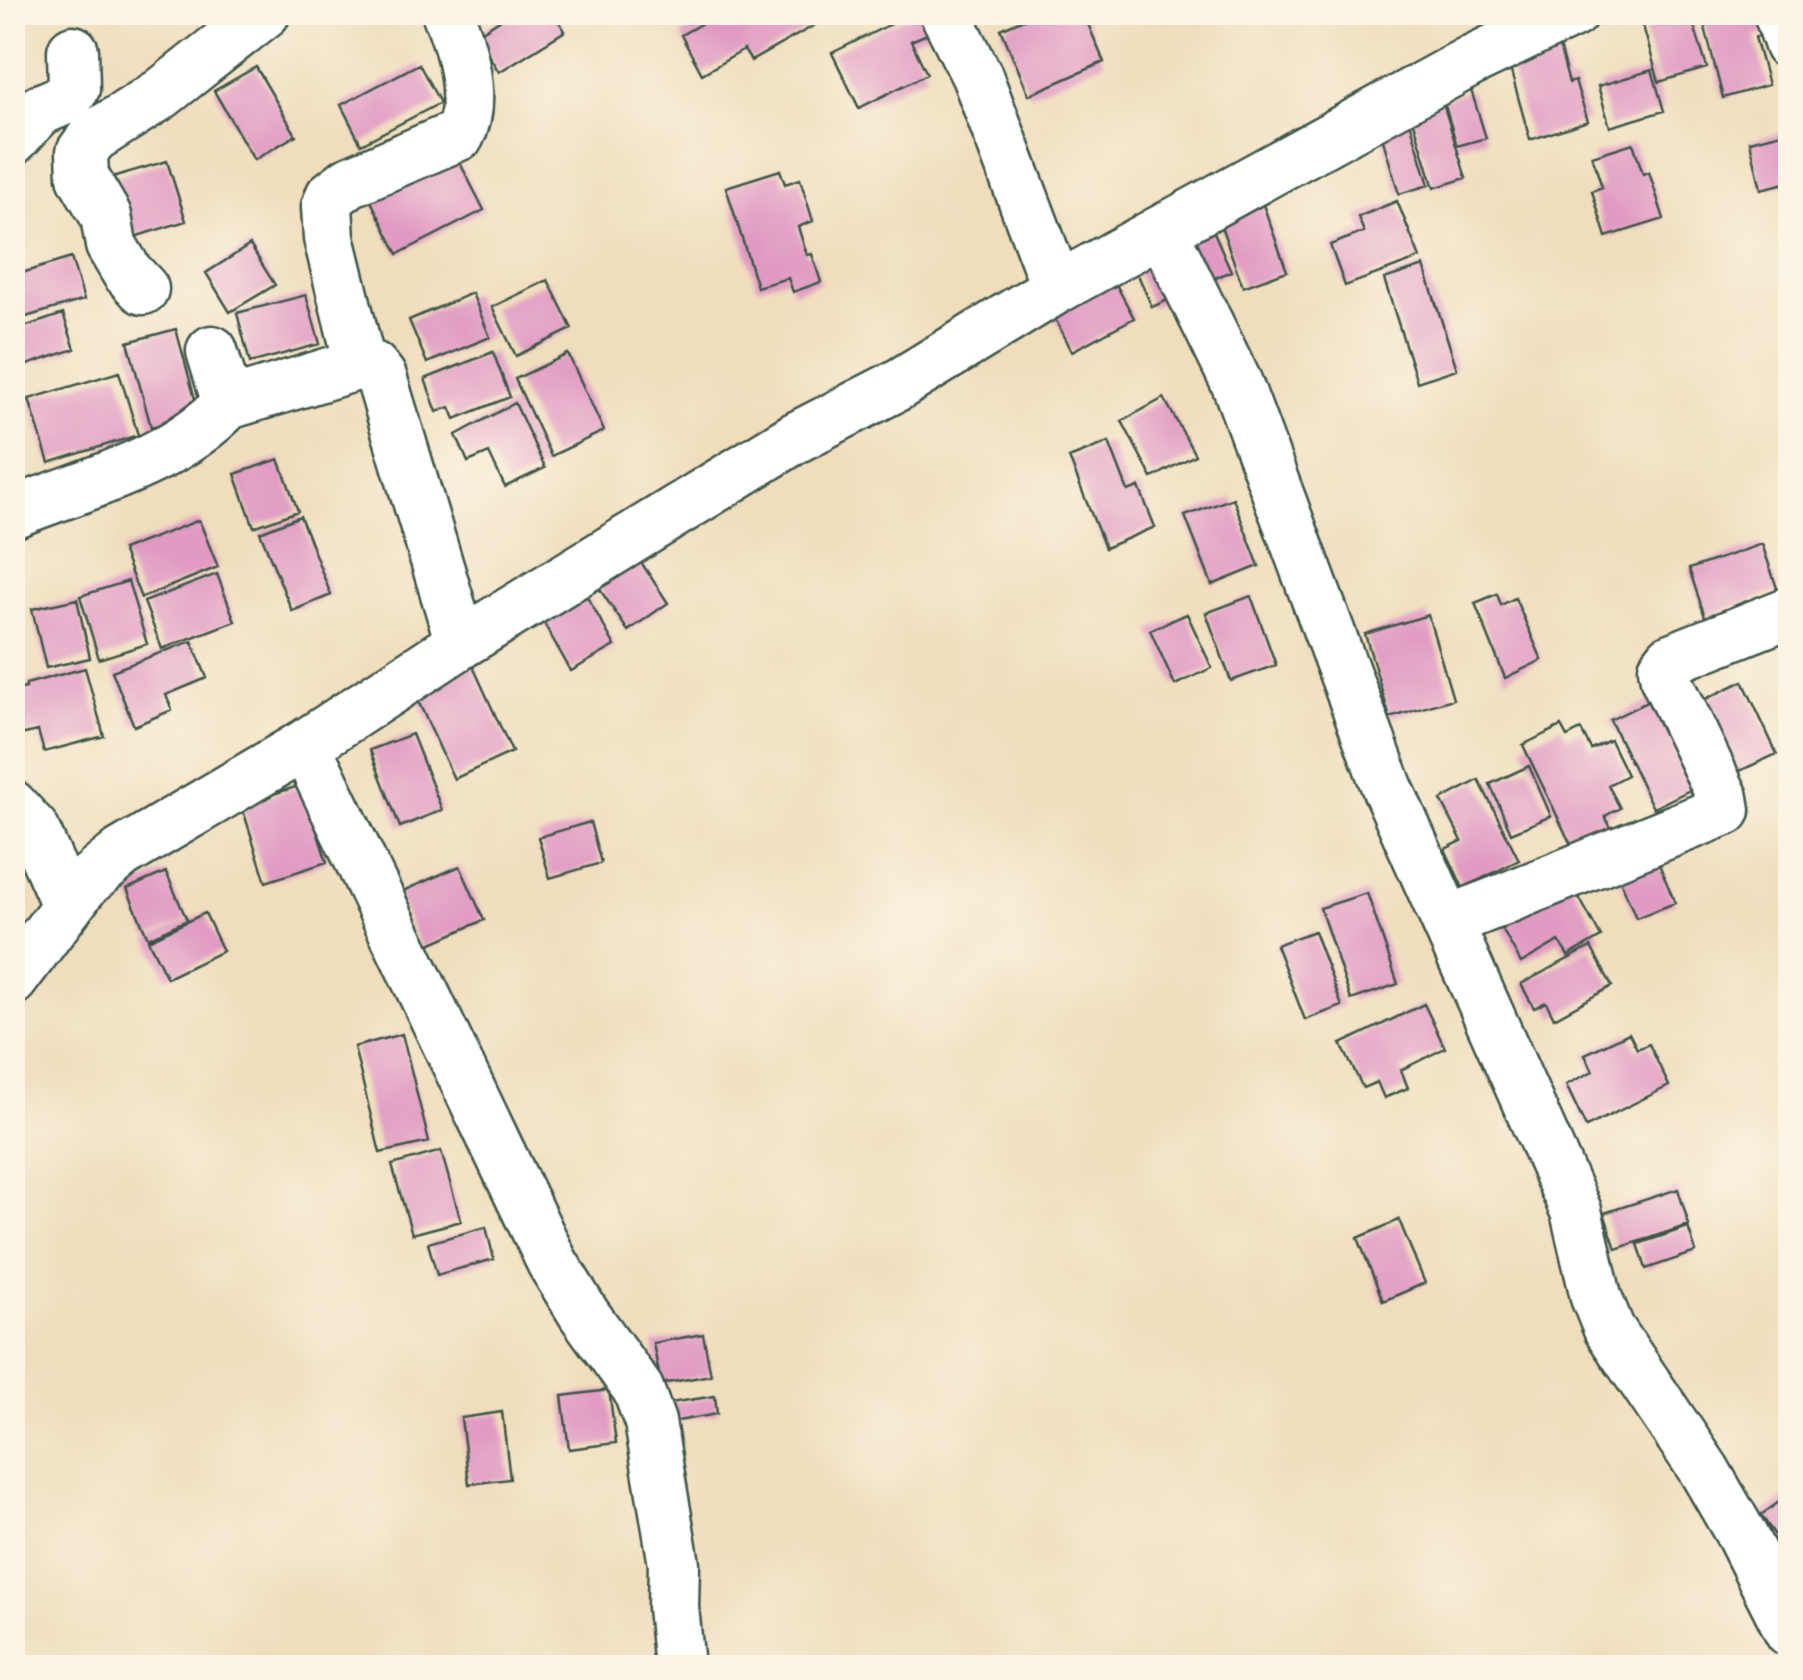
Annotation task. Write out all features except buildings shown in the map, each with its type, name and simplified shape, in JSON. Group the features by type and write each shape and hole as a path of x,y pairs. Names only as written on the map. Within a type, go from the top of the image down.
{"street":[{"path":"142,289 112,245 106,216 83,177 82,152 93,137 161,94 266,12"},
{"path":"360,364 330,238 327,207 332,196 348,182 459,134 466,116 466,91 460,48 448,12"},
{"path":"945,12 977,76 1057,288"},
{"path":"12,980 85,883 122,853 305,746 461,643 795,438 898,385 1057,288 1469,62 1574,12"},
{"path":"1779,12 1790,44"},
{"path":"12,140 40,110 68,98 74,88 73,51"},
{"path":"1163,232 1237,384 1387,786 1576,1212 1596,1298 1609,1328 1704,1470 1790,1631"},
{"path":"212,351 228,404"},
{"path":"12,513 141,465 199,430 228,404 360,364 373,367 381,377 461,643"},
{"path":"1448,922 1725,810 1664,668 1672,659 1790,612"},
{"path":"305,746 552,1262 638,1389 650,1422 671,1539 678,1657"},
{"path":"14,796 34,830 67,905"}]}
